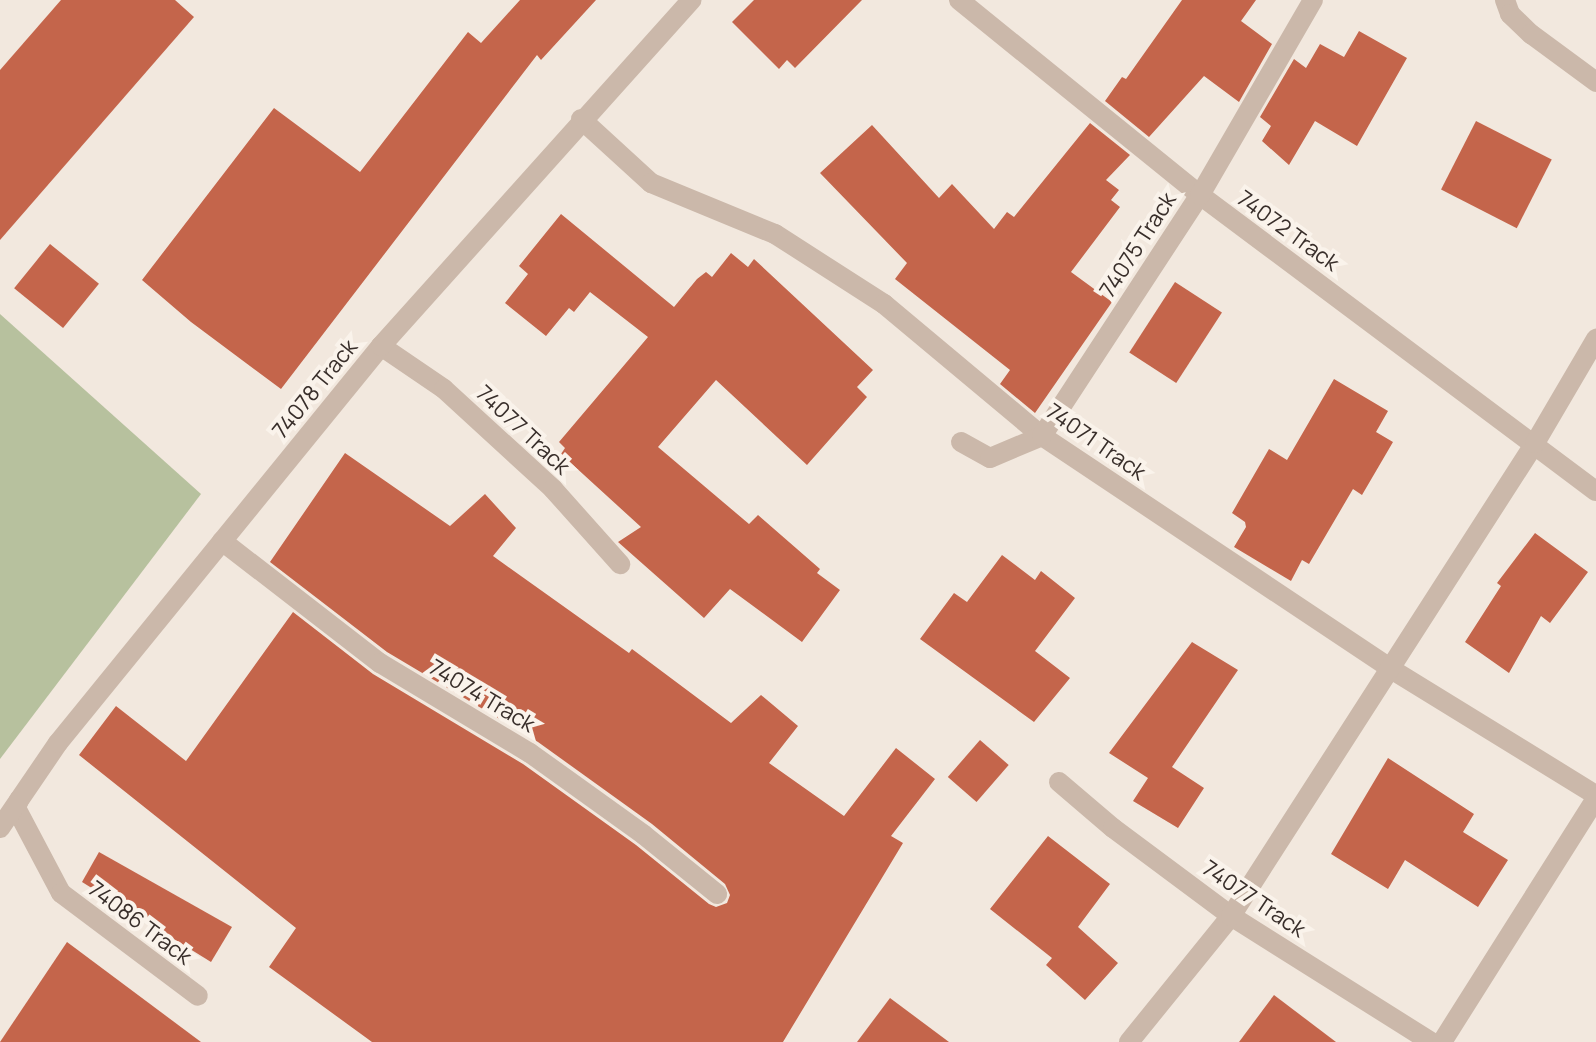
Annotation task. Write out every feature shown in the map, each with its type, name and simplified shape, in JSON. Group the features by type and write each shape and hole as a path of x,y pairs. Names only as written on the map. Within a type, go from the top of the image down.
{"street":[{"name":"74078 Track","path":"0,828 58,743 381,346 581,119 691,0"},
{"name":"74072 Track","path":"959,0 1200,195 1596,491"},
{"name":"74075 Track","path":"1042,436 1200,195 1313,0"},
{"path":"1505,0 1510,14 1531,34 1596,82"},
{"name":"74071 Track","path":"581,119 651,183 775,234 884,304 1042,436 1391,669 1596,797"},
{"path":"1129,1042 1231,916 1535,443 1596,339"},
{"name":"74077 Track","path":"381,346 455,399 553,489 620,564"},
{"path":"961,442 990,458 1042,436"},
{"name":"74074 Track","path":"222,541 380,663 530,753 644,835 717,894"},
{"name":"74077 Track","path":"1059,782 1113,828 1231,916 1431,1042"},
{"path":"1442,1042 1596,797"},
{"name":"74086 Track","path":"19,800 16,808 61,893 198,996"}],"green space":[{"path":"0,314 201,494 0,759"}],"building":[{"path":"61,0 175,0 194,17 0,240 0,70"},
{"path":"520,0 596,0 541,60 537,55 281,389 191,322 142,280 274,108 360,172 468,32 481,43"},
{"path":"754,0 862,0 795,68 787,60 779,69 732,22"},
{"path":"1182,0 1256,0 1241,21 1272,44 1239,102 1204,76 1149,137 1105,101 1122,77 1126,79"},
{"path":"1359,31 1407,58 1357,146 1315,121 1289,165 1262,141 1271,126 1260,117 1294,59 1306,68 1320,44 1344,57"},
{"path":"1476,121 1552,160 1517,228 1441,190"},
{"path":"1090,123 1130,155 1106,180 1119,190 1111,200 1120,207 1071,272 1112,302 1035,413 1000,384 1010,370 895,279 907,263 820,173 872,125 939,198 952,184 994,229 1007,212 1014,217"},
{"path":"561,214 674,307 697,279 706,272 712,277 731,253 748,267 754,259 873,370 857,387 867,397 807,465 716,380 658,447 749,524 758,515 820,569 817,573 840,590 802,642 730,589 704,618 618,542 641,527 561,454 565,448 559,442 648,337 590,292 574,312 569,308 546,336 505,303 528,274 519,266"},
{"path":"50,244 99,284 63,328 14,288"},
{"path":"1175,282 1222,312 1176,383 1129,352"},
{"path":"1334,379 1388,411 1376,432 1393,442 1362,495 1353,489 1309,564 1302,560 1291,581 1234,547 1246,527 1245,522 1232,513 1269,449 1287,460"},
{"path":"345,453 450,526 485,494 516,528 493,556 629,653 632,649 731,723 761,695 798,726 769,763 844,816 896,748 935,779 891,836 903,843 783,1042 372,1042 269,967 296,928 79,755 116,706 186,761 293,612 373,674 523,764 636,845 709,904 716,907 727,903 730,895 725,884 652,824 538,742 387,652 270,562"},
{"path":"1535,533 1588,572 1550,623 1541,616 1509,673 1465,642 1501,586 1497,583"},
{"path":"1002,555 1035,580 1041,571 1075,598 1035,651 1070,678 1034,722 920,639 954,593 967,602"},
{"path":"1192,642 1238,670 1172,767 1204,788 1178,828 1133,801 1148,778 1109,753"},
{"path":"980,740 1009,765 977,802 948,777"},
{"path":"1388,758 1474,814 1463,832 1508,860 1478,907 1405,860 1388,889 1331,854"},
{"path":"1048,836 1110,884 1078,927 1118,963 1085,1000 1046,965 1052,958 990,909"},
{"path":"99,852 232,927 211,962 82,882"},
{"path":"67,942 201,1042 0,1042"},
{"path":"1274,995 1336,1042 1239,1042"},
{"path":"890,998 949,1042 857,1042"}]}
